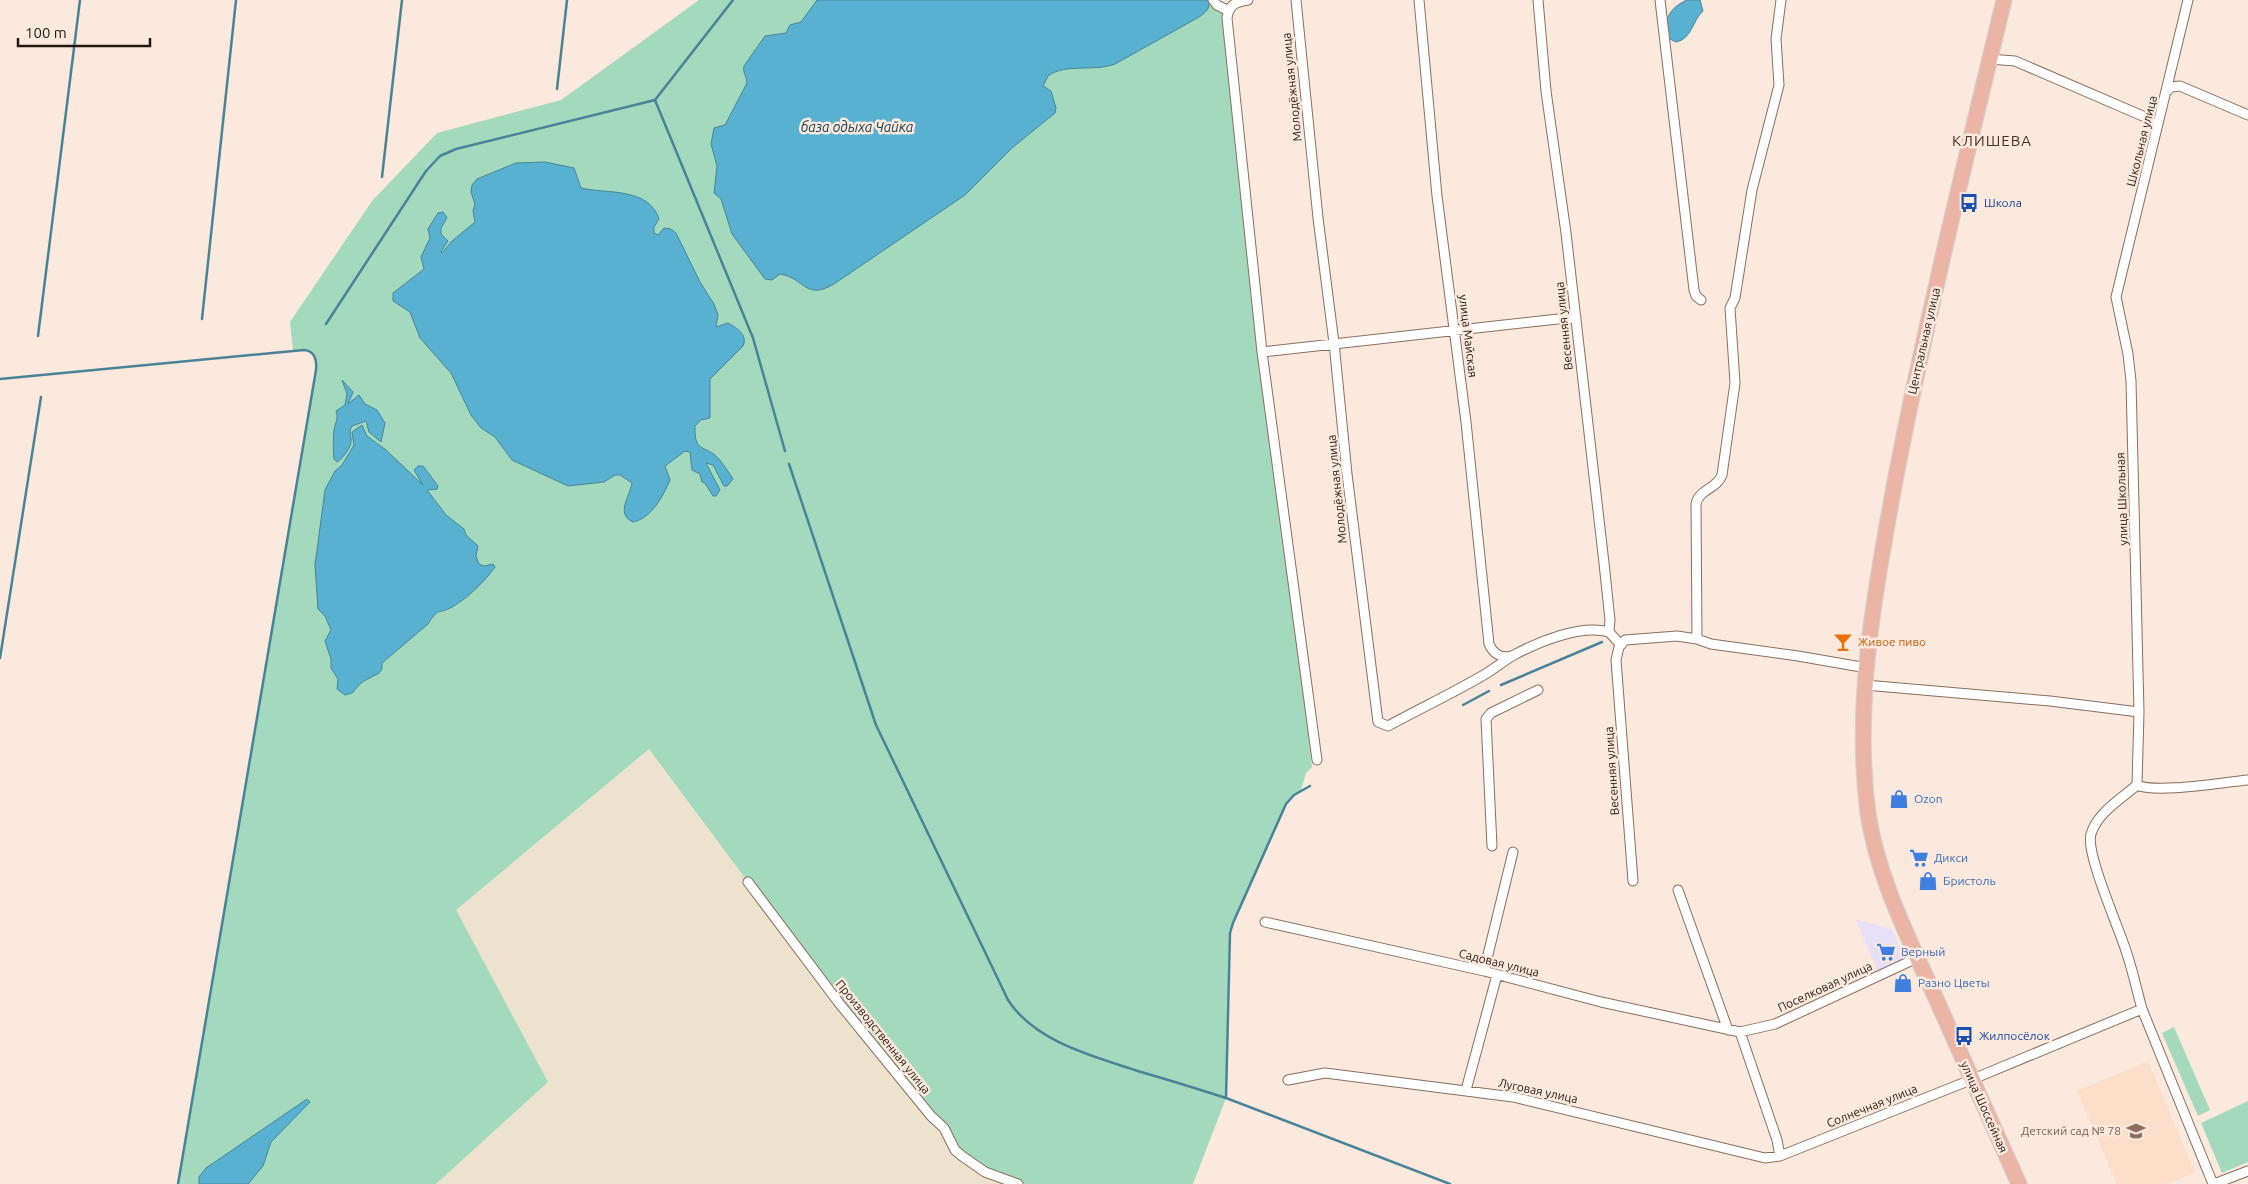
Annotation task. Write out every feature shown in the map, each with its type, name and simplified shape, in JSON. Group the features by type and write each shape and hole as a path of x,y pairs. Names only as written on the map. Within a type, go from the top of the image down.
{"main road":[{"name":"Центральная улица","path":"1865,685 1870,635 1890,509 1914,386 2004,0"},
{"name":"улица Шоссейная","path":"1865,685 1865,764 1868,814 1879,860 1918,958 2019,1184"}],"street":[{"path":"1213,0 1217,5 1229,11"},
{"path":"1248,0 1235,3 1229,11 1227,18 1262,352 1317,760"},
{"name":"Молодёжная улица","path":"1296,0 1347,474 1378,722 1388,726 1481,676 1513,655 1562,635 1599,630 1608,632"},
{"name":"улица Майская","path":"1419,0 1438,196 1490,644 1499,656 1506,658 1513,655"},
{"name":"Весенняя улица","path":"1538,0 1546,91 1576,317 1610,620 1608,632"},
{"path":"1660,0 1694,290 1696,296 1701,300"},
{"path":"1697,639 1696,504 1698,496 1718,484 1722,476 1734,383 1730,308 1735,298 1752,190 1779,85 1776,39 1781,0"},
{"name":"Школьная улица","path":"2118,287 2154,147 2157,126 2188,0"},
{"path":"1990,59 2015,61 2146,117 2157,126"},
{"path":"2167,91 2171,87 2180,86 2248,115"},
{"name":"улица Школьная","path":"2118,287 2117,302 2128,354 2131,381 2139,712"},
{"path":"1262,352 1576,317"},
{"path":"1608,632 1621,645 1629,640 1677,636 1697,639 1711,644 1867,668"},
{"name":"Весенняя улица","path":"1621,645 1617,652 1616,660 1633,881"},
{"path":"1865,685 2139,712 2138,784 2101,817 2092,830 2090,839 2094,862 2127,954 2142,1009 2214,1184 2248,1171"},
{"path":"1492,846 1486,719 1491,713 1538,690"},
{"path":"2138,784 2150,788 2248,780"},
{"path":"1484,971 1512,852"},
{"name":"Производственная улица","path":"748,882 839,1003 931,1116 944,1128 955,1150 986,1172 1018,1184"},
{"path":"1678,890 1728,1030"},
{"name":"Садовая улица","path":"1264,922 1497,974 1601,1002 1728,1030"},
{"name":"Поселковая улица","path":"1728,1030 1740,1032 1775,1024 1918,958"},
{"path":"1466,1090 1497,974"},
{"name":"Солнечная улица","path":"1780,1156 2142,1009"},
{"path":"1740,1032 1777,1140 1780,1156"},
{"name":"Луговая улица","path":"1288,1080 1325,1073 1512,1097 1765,1158 1780,1156"}],"shaded area":[{"path":"649,749 748,882 1016,1184 436,1184 548,1082 455,910"},
{"path":"1855,919 1892,929 1905,959 1878,971"},
{"name":"Детский сад № 78","path":"2148,1061 2195,1172 2168,1184 2117,1184 2077,1091"}],"green space":[{"path":"699,0 1213,0 1229,11 1262,352 1312,767 1306,773 1301,790 1286,804 1230,934 1226,1098 1193,1184 1018,1184 976,1166 950,1139 748,882 649,749 456,910 548,1082 436,1184 178,1184 316,370 316,359 311,353 308,351 293,351 290,322 372,201 437,133 561,100"},
{"path":"2174,1027 2210,1110 2198,1116 2162,1033"},
{"path":"2248,1101 2248,1162 2222,1173 2201,1123"}],"water":[{"name":"база одыха Чайка","path":"817,0 1209,0 1209,6 1204,14 1115,64 1063,70 1048,76 1043,86 1051,91 1056,108 1055,113 1012,148 965,195 834,284 817,290 806,287 788,276 780,274 772,280 765,279 732,234 721,199 714,193 717,166 711,144 714,128 725,125 746,85 747,80 744,66 765,36 786,33 790,25 801,22"},
{"path":"1687,0 1700,0 1703,11 1689,34 1676,42 1664,36 1666,24 1672,10"},
{"path":"545,162 574,168 581,188 626,194 646,202 654,209 659,219 654,227 654,233 658,235 664,228 671,229 676,233 700,282 714,304 718,315 716,327 728,323 743,335 743,346 710,379 710,418 701,420 695,426 698,445 714,454 733,479 727,486 724,486 713,465 706,463 720,490 716,496 713,496 705,483 702,482 700,474 692,470 690,452 685,451 665,466 670,480 656,506 646,516 633,522 628,519 624,510 632,483 620,475 615,475 604,482 568,486 512,460 495,437 481,428 471,415 451,373 420,338 410,312 393,301 393,293 424,269 421,257 430,238 428,229 438,213 443,212 447,218 441,228 441,234 448,241 442,253 452,241 475,222 473,211 475,204 471,192 472,185 477,179 516,163"},
{"path":"342,380 353,392 348,404 359,395 365,404 377,410 385,423 381,442 369,432 366,421 352,426 350,430 350,447 337,462 334,459 333,448 337,418 336,411 345,405 347,394"},
{"path":"362,425 367,436 386,450 423,485 414,470 418,466 423,466 438,486 437,489 427,490 446,515 464,529 466,535 478,546 476,556 479,564 484,566 493,564 495,567 464,599 434,615 428,624 382,663 382,669 379,673 362,682 352,693 345,695 337,689 338,679 331,668 331,659 325,641 331,630 325,616 318,609 315,565 325,490 335,471 342,465 354,445 352,432"},
{"path":"307,1099 310,1102 271,1142 263,1166 248,1184 199,1184 199,1177 206,1168"}],"waterway":[{"path":"38,336 80,0"},
{"path":"202,319 236,0"},
{"path":"382,177 402,0"},
{"path":"557,89 567,0"},
{"path":"326,324 426,171 440,156 456,149 655,100 733,0"},
{"path":"655,100 753,338 785,451"},
{"path":"0,379 304,350 311,352 316,360 316,370 178,1184"},
{"path":"0,658 41,397"},
{"path":"789,464 876,725 1008,1000 1020,1015 1051,1038 1087,1054 1226,1098 1230,933 1286,804 1294,795 1310,786"},
{"path":"1501,685 1602,642"},
{"path":"1463,705 1489,691"},
{"path":"1226,1098 1450,1184"}],"place":[{"name":"Школа","path":"1969,203"},
{"name":"Живое пиво","path":"1843,642"},
{"name":"Ozon","path":"1899,799"},
{"name":"Дикси","path":"1919,858"},
{"name":"Бристоль","path":"1928,881"},
{"name":"Верный","path":"1886,952"},
{"name":"Разно Цветы","path":"1903,983"},
{"name":"Жилпосёлок","path":"1964,1036"},
{"name":"Детский сад № 78","path":"2136,1131"}],"district":[{"name":"КЛИШЕВА","path":"1992,141"}]}
